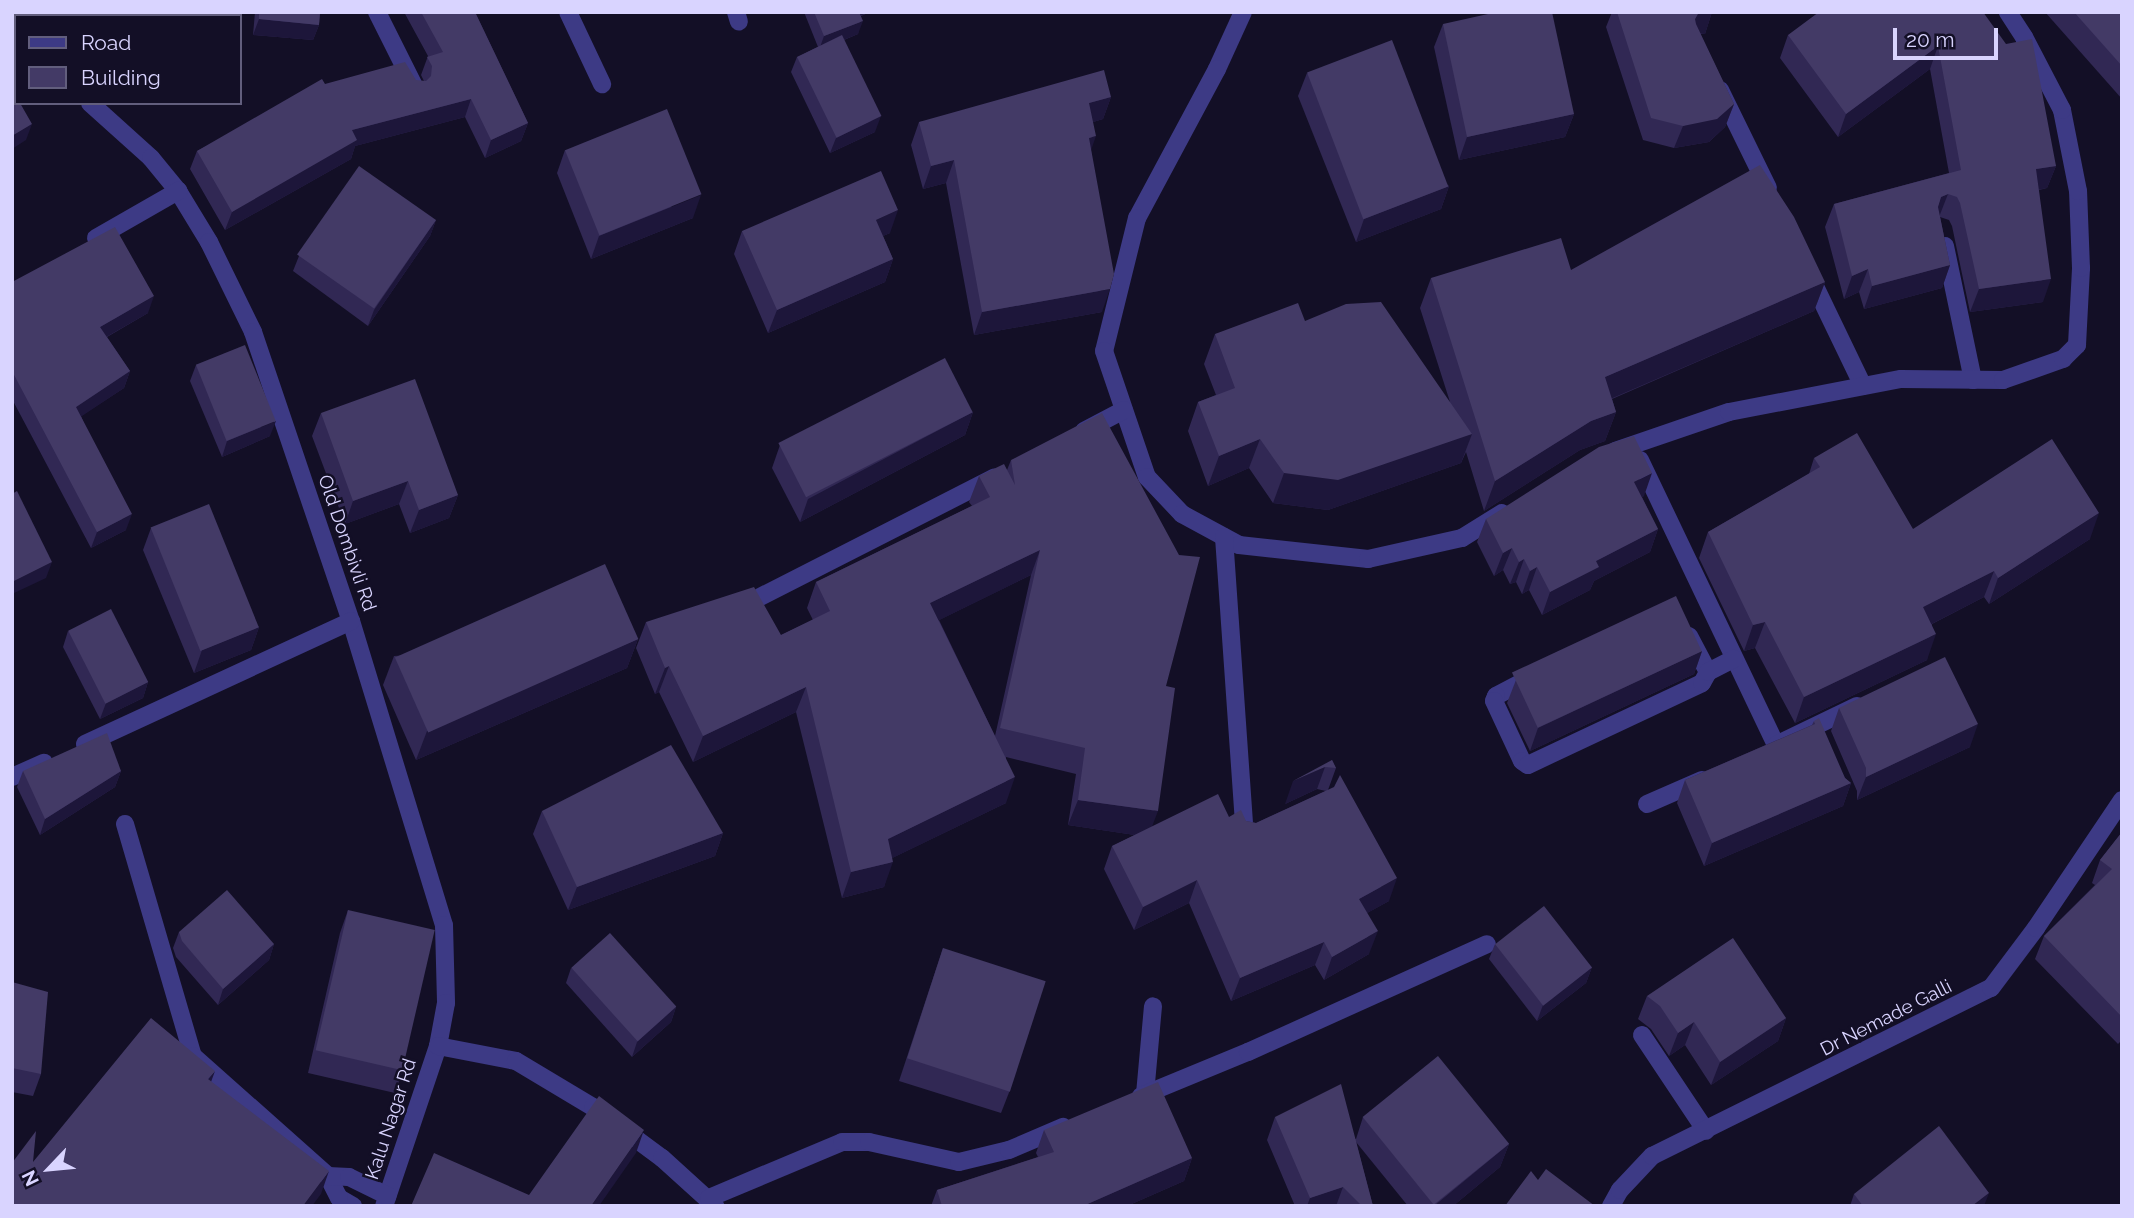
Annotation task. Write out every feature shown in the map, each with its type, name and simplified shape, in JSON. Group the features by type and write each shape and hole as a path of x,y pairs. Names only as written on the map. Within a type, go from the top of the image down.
{"street":[{"path":"377,12 415,89"},
{"path":"568,12 602,83"},
{"path":"1243,12 1217,69 1137,219 1104,351 1147,477 1182,514 1239,545 1368,559 1462,538 1518,503"},
{"path":"1598,456 1729,412 1863,386 1901,379 2004,380 2063,359 2077,345 2081,268 2078,204 2062,110 2008,12"},
{"path":"1715,79 1774,202"},
{"name":"Old Dombivli Rd","path":"92,105 151,158 178,191 209,242 253,332 351,621 444,925 446,1003 438,1046"},
{"path":"85,244 178,191"},
{"path":"1941,228 1973,380"},
{"path":"1804,264 1863,386"},
{"path":"1065,441 1124,410"},
{"path":"1632,445 1734,659 1770,748 1818,732 1877,696"},
{"path":"760,597 1006,472"},
{"path":"1224,537 1244,835 1266,825"},
{"path":"1681,620 1708,672"},
{"path":"12,777 351,621"},
{"path":"1556,665 1496,696 1494,701 1522,761 1528,765 1702,683 1708,672 1734,659"},
{"path":"1647,804 1718,772"},
{"name":"Dr Nemade Galli","path":"1611,1206 1620,1190 1653,1156 1991,988 2122,800"},
{"path":"125,824 193,1056 328,1176 339,1198 353,1206"},
{"path":"1120,1104 1248,1052 1487,944"},
{"path":"1145,1094 1153,1006"},
{"path":"1642,1035 1706,1131"},
{"path":"438,1046 516,1061 593,1107 662,1158 712,1202 842,1142 869,1142 959,1162 1009,1150 1083,1119"},
{"name":"Kalu Nagar Rd","path":"386,1201 438,1046"},
{"path":"328,1176 349,1177 386,1201"}],"building":[{"path":"97,12 203,12 203,14"},
{"path":"259,12 320,12 319,25 259,19"},
{"path":"421,12 475,12 528,123 491,140 471,99 352,130 357,140 232,212 197,151 322,79 325,84 405,62 416,80 426,81 431,76 432,66 427,57 443,52"},
{"path":"814,12 859,12 863,21 824,36"},
{"path":"1497,12 1552,12 1574,114 1467,137 1443,24"},
{"path":"1617,12 1699,12 1695,19 1696,24 1734,104 1717,119 1683,126 1651,118"},
{"path":"1819,12 1983,12 2006,44 2032,39 2056,166 2036,169 2051,279 1979,289 1960,203 1957,197 1948,194 1941,197 1938,207 1950,265 1872,286 1868,269 1852,276 1834,204 1961,170 1938,46 1846,114 1788,35"},
{"path":"2074,12 2122,12 2122,66"},
{"path":"842,35 881,116 837,138 797,57"},
{"path":"1392,40 1448,187 1363,219 1307,73"},
{"path":"1104,70 1111,97 1089,103 1096,136 1089,138 1114,274 1110,289 982,312 954,160 931,166 919,122"},
{"path":"12,90 14,105 21,105 32,124 12,136"},
{"path":"667,109 701,194 599,236 565,150"},
{"path":"1760,165 1794,217 1825,282 1605,377 1616,412 1591,421 1495,481 1431,278 1561,238 1571,270"},
{"path":"359,166 436,220 374,308 297,254"},
{"path":"881,171 898,210 876,220 893,259 777,310 742,231"},
{"path":"115,227 154,296 100,327 130,371 76,407 132,514 97,532 12,371 12,282"},
{"path":"1381,302 1472,434 1338,480 1284,473 1260,439 1219,456 1198,402 1235,388 1215,334 1298,303 1305,321 1346,304"},
{"path":"245,345 276,421 227,441 196,365"},
{"path":"945,358 973,412 806,497 778,443"},
{"path":"415,379 458,495 419,510 408,481 353,501 321,413"},
{"path":"1102,413 1179,555 1200,557 1166,686 1175,688 1158,811 1078,800 1085,748 1000,728 1040,550 930,603 1015,777 888,839 893,862 851,872 806,687 703,736 669,666 665,668 646,622 754,587 781,635 830,611 816,582 990,497 979,476 1004,464 1015,485 1011,460"},
{"path":"1857,433 1913,529 2052,439 2099,513 1998,578 1994,571 1923,607 1936,634 1804,697 1765,622 1753,625 1708,532 1820,467 1814,458"},
{"path":"1634,436 1652,473 1634,482 1658,529 1596,561 1599,567 1550,592 1537,567 1530,571 1524,559 1519,562 1512,548 1503,553 1486,519 1599,447"},
{"path":"17,491 52,562 12,582 12,494"},
{"path":"209,504 259,627 200,651 151,528"},
{"path":"605,564 638,639 428,732 395,658"},
{"path":"1676,596 1702,651 1538,728 1512,672"},
{"path":"111,609 148,682 105,704 68,631"},
{"path":"1945,657 1978,724 1866,777 1866,768 1839,708"},
{"path":"1819,718 1845,778 1851,783 1712,843 1685,780 1815,724 1814,721"},
{"path":"107,733 121,771 45,819 23,771"},
{"path":"671,745 723,833 577,887 542,811"},
{"path":"1332,760 1336,768 1325,767 1293,781"},
{"path":"1340,775 1397,878 1359,899 1378,931 1332,957 1324,942 1240,978 1197,880 1143,907 1112,846 1218,794 1229,817 1241,810 1246,821 1256,823 1334,787"},
{"path":"2122,832 2122,1017 2044,936 2112,869 2100,860"},
{"path":"227,890 274,944 223,989 182,941 179,932"},
{"path":"1544,906 1592,967 1543,1006 1495,944"},
{"path":"348,910 435,930 402,1070 316,1050"},
{"path":"610,933 676,1007 638,1041 571,968"},
{"path":"1733,938 1786,1018 1720,1062 1694,1022 1678,1033 1660,1006 1647,996"},
{"path":"943,948 1046,981 1010,1092 907,1058"},
{"path":"12,982 48,992 41,1074 12,1068"},
{"path":"151,1018 215,1071 208,1079 329,1171 303,1206 12,1206 12,1163 36,1131 33,1162"},
{"path":"1438,1056 1509,1144 1434,1205 1363,1117"},
{"path":"1158,1082 1192,1158 1083,1206 942,1206 937,1190 1054,1152 1044,1130"},
{"path":"1341,1084 1373,1206 1362,1206 1343,1187 1310,1198 1275,1117"},
{"path":"599,1096 644,1130 591,1206 411,1206 434,1153 529,1195"},
{"path":"1939,1126 1989,1193 1972,1206 1863,1206 1854,1194"},
{"path":"1546,1169 1595,1206 1505,1206 1531,1171 1538,1180"}]}
